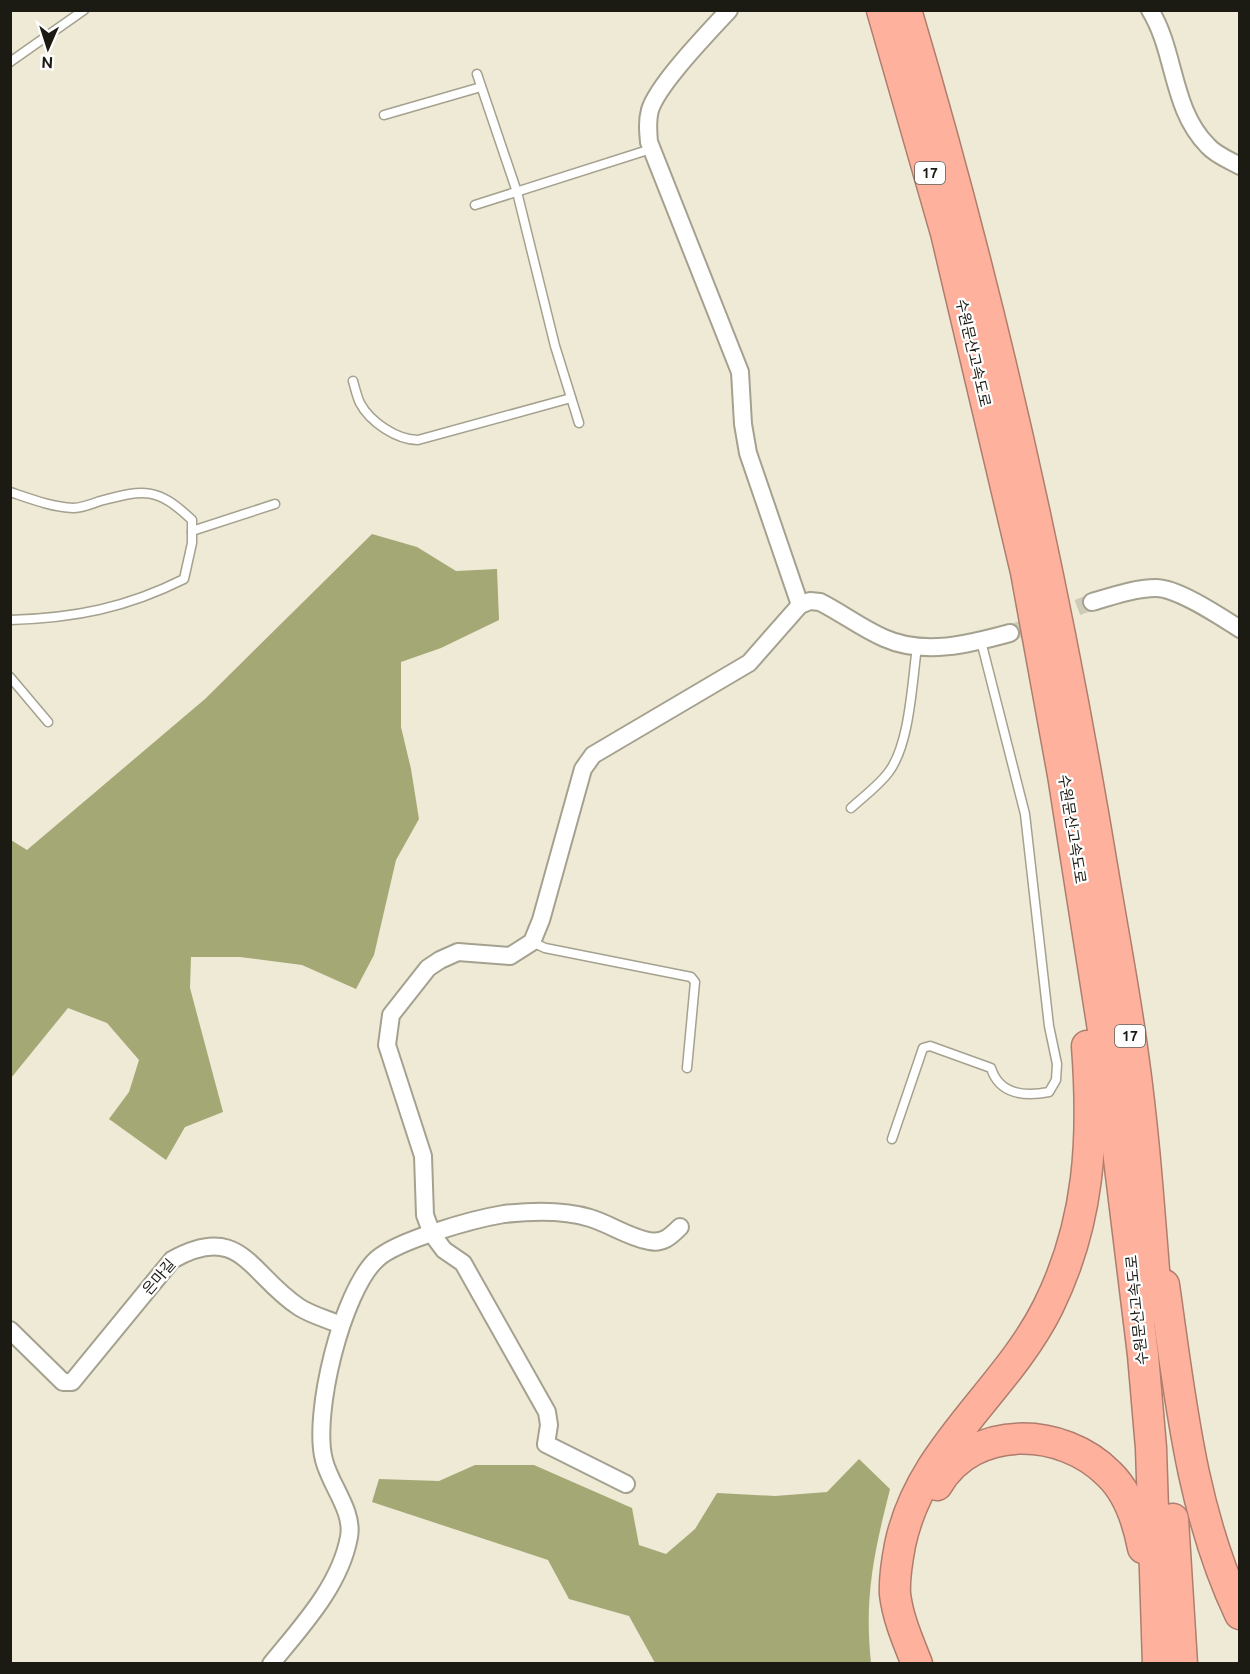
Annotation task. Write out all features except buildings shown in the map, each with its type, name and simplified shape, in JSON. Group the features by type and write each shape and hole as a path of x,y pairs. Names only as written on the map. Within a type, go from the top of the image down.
{"highway":[{"name":"수원문산고속도로","path":"882,10 980,327"},
{"name":"수원문산고속도로","path":"906,10 952,168 980,327 1080,736 1133,1055 1164,1390 1182,1664"},
{"name":"수원문산고속도로","path":"1003,424 1026,572 1085,910 1117,1131 1151,1448 1158,1664"},
{"path":"917,1664 903,1629 895,1594 896,1565 904,1527 918,1490 947,1444 1002,1377 1047,1309 1073,1241 1088,1174 1091,1116 1086,1034 1043,661"},
{"path":"1142,1137 1196,1487 1216,1553 1239,1614"},
{"path":"938,1664 928,1648 912,1591 912,1559 917,1528 927,1501 941,1478 959,1459 982,1446 1008,1438 1032,1438 1074,1448 1092,1458 1111,1475 1127,1497 1139,1530 1157,1617"}],"street":[{"path":"729,10 681,64 650,107 647,123 651,149 740,372 743,424 748,453 800,605"},
{"path":"1150,10 1160,27 1179,97 1197,133 1209,148 1239,166"},
{"path":"1092,602 1157,588 1169,591 1203,607 1239,629"},
{"path":"626,1484 546,1444 549,1425 547,1412 463,1263 444,1250 432,1234 425,1215 426,1182 423,1156 387,1045 391,1015 428,968 440,960 458,952 510,956 532,942 541,920 583,769 593,755 749,663 800,605 810,601 819,602 885,639 917,647 981,641 1010,633"},
{"path":"271,1664 318,1605 330,1584 350,1536 347,1519 324,1461 322,1444 327,1389 341,1325 356,1285 377,1258 398,1245 502,1215 549,1212 589,1218 650,1241 666,1240 680,1227"},
{"name":"은마길","path":"10,1330 63,1382 72,1382 172,1260 195,1248 222,1246 235,1250 251,1262 299,1307 341,1325"}],"lane":[{"path":"10,62 84,10"},
{"path":"477,74 517,192 555,346 579,423"},
{"path":"384,115 481,87"},
{"path":"475,205 651,149"},
{"path":"353,381 360,405 369,415 390,432 408,440 418,440 571,398"},
{"path":"10,492 51,505 76,508 124,495 150,492 170,500 192,520 192,543 184,579 148,597 95,613 10,620"},
{"path":"192,531 275,504"},
{"path":"892,1139 923,1048 930,1046 991,1068 994,1080 1008,1091 1039,1094 1049,1092 1056,1080 1057,1064 1049,1026 1025,814 981,641"},
{"path":"851,808 889,772 900,745 910,699 917,647"},
{"path":"10,677 48,722"},
{"path":"532,942 545,948 691,977 695,982 687,1068"}],"green space":[{"path":"372,534 417,547 456,571 497,569 499,620 441,648 401,662 401,727 419,819 396,860 374,955 356,989 302,965 240,957 191,957 190,988 223,1112 185,1127 166,1160 109,1119 129,1092 139,1060 107,1023 68,1008 11,1078 11,840 27,850 205,699"},
{"path":"859,1459 890,1489 872,1575 869,1617 871,1663 655,1663 629,1616 569,1599 548,1560 372,1502 379,1479 439,1481 475,1465 534,1465 632,1508 639,1545 666,1554 695,1529 717,1493 775,1496 827,1492"}],"tunnel":[{"path":"1010,633 1092,602"}]}
